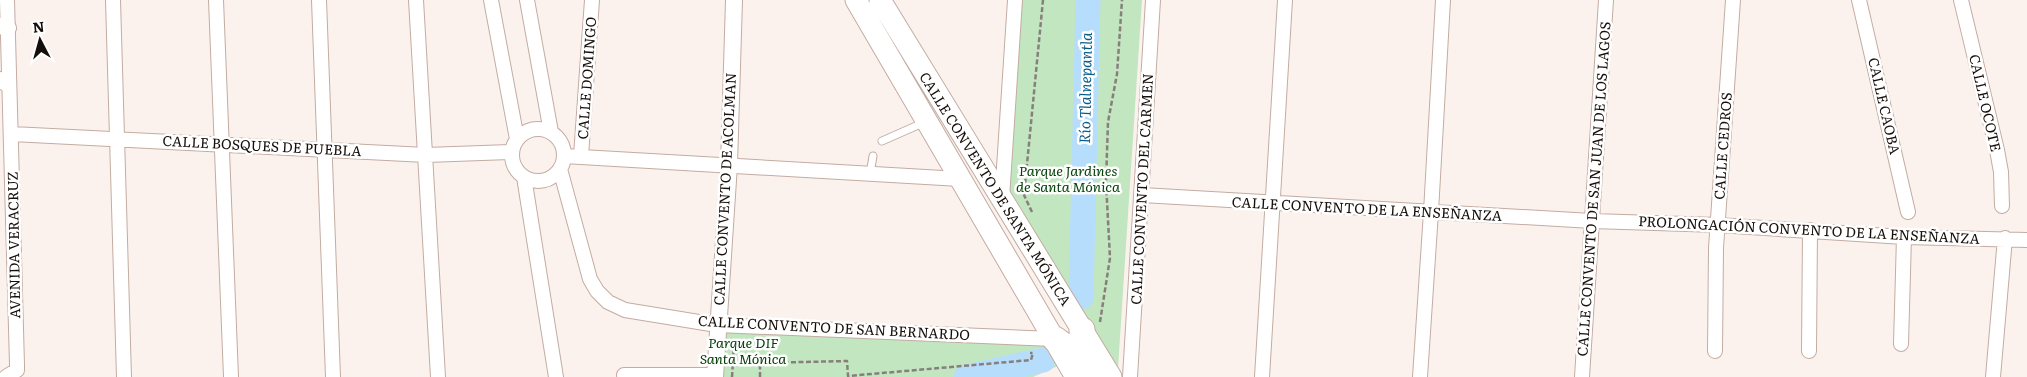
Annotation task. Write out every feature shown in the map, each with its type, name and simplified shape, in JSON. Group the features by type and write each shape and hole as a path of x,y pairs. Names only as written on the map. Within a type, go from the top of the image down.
{"highway":[{"path":"1084,371 1091,330"},
{"path":"1055,339 1084,371"}],"main road":[{"name":"CALLE CONVENTO DE SANTA MÓNICA","path":"856,0 1055,339"},
{"name":"CALLE CONVENTO DE SANTA MÓNICA","path":"880,0 1002,202 1091,330 1111,377"}],"street":[{"name":"AVENIDA VERACRUZ","path":"8,0 4,27 4,82 12,134 12,373"},
{"path":"113,0 124,377"},
{"path":"216,0 231,377"},
{"path":"319,0 333,377"},
{"path":"416,0 438,377"},
{"path":"491,0 515,145 515,168 524,177 532,180 544,180 554,175 562,162 561,142 551,132 540,129 531,130 515,145"},
{"path":"527,0 551,132"},
{"name":"CALLE DOMINGO","path":"581,156 592,0"},
{"name":"CALLE CONVENTO DE ACOLMAN","path":"715,376 729,165 734,0"},
{"path":"1002,202 1015,0"},
{"name":"CALLE CONVENTO DEL CARMEN","path":"1130,377 1153,0"},
{"path":"1262,377 1285,0"},
{"path":"1420,377 1432,212 1442,0"},
{"name":"CALLE CONVENTO DE SAN JUAN DE LOS LAGOS","path":"1582,377 1606,0"},
{"name":"CALLE CEDROS","path":"1715,351 1718,225 1734,0"},
{"name":"CALLE CAOBA","path":"1859,0 1908,212"},
{"name":"CALLE OCOTE","path":"1962,0 1997,150 2001,172 2002,206"},
{"name":"CALLE BOSQUES DE PUEBLA","path":"12,134 426,155 515,145"},
{"path":"562,162 581,156 960,179"},
{"name":"CALLE CONVENTO DE SAN BERNARDO","path":"562,162 590,279 597,291 608,302 625,310 717,325 1055,339"},
{"path":"524,177 556,377"},
{"name":"CALLE CONVENTO DE LA ENSEÑANZA","path":"1142,195 1592,221"},
{"name":"PROLONGACIÓN CONVENTO DE LA ENSEÑANZA","path":"1592,221 1718,225 1904,237 2027,240"},
{"path":"1809,351 1810,230"},
{"path":"1901,344 1904,237"},
{"path":"1993,377 2004,238"},
{"path":"624,375 715,376"}],"lane":[{"path":"882,141 926,121"},
{"path":"870,174 874,156"}],"path":[{"path":"1032,212 1024,195 1043,0"},
{"path":"1091,330 1110,258 1106,182 1108,122 1117,74 1122,0"},
{"path":"732,377 734,339"},
{"path":"760,377 760,363 847,362 848,376 1031,360 1033,353 1023,353"}],"green space":[{"name":"Parque Jardines de Santa Mónica","path":"1021,0 1142,0 1118,368 1004,199"},
{"name":"Parque DIF Santa Mónica","path":"717,325 1040,344 1052,351 1058,366 1033,377 718,377"}],"waterway":[{"name":"Río Tlalnepantla","path":"1081,297 1088,0"},
{"name":"Río Tlalnepantla","path":"966,377 1043,360"}]}
